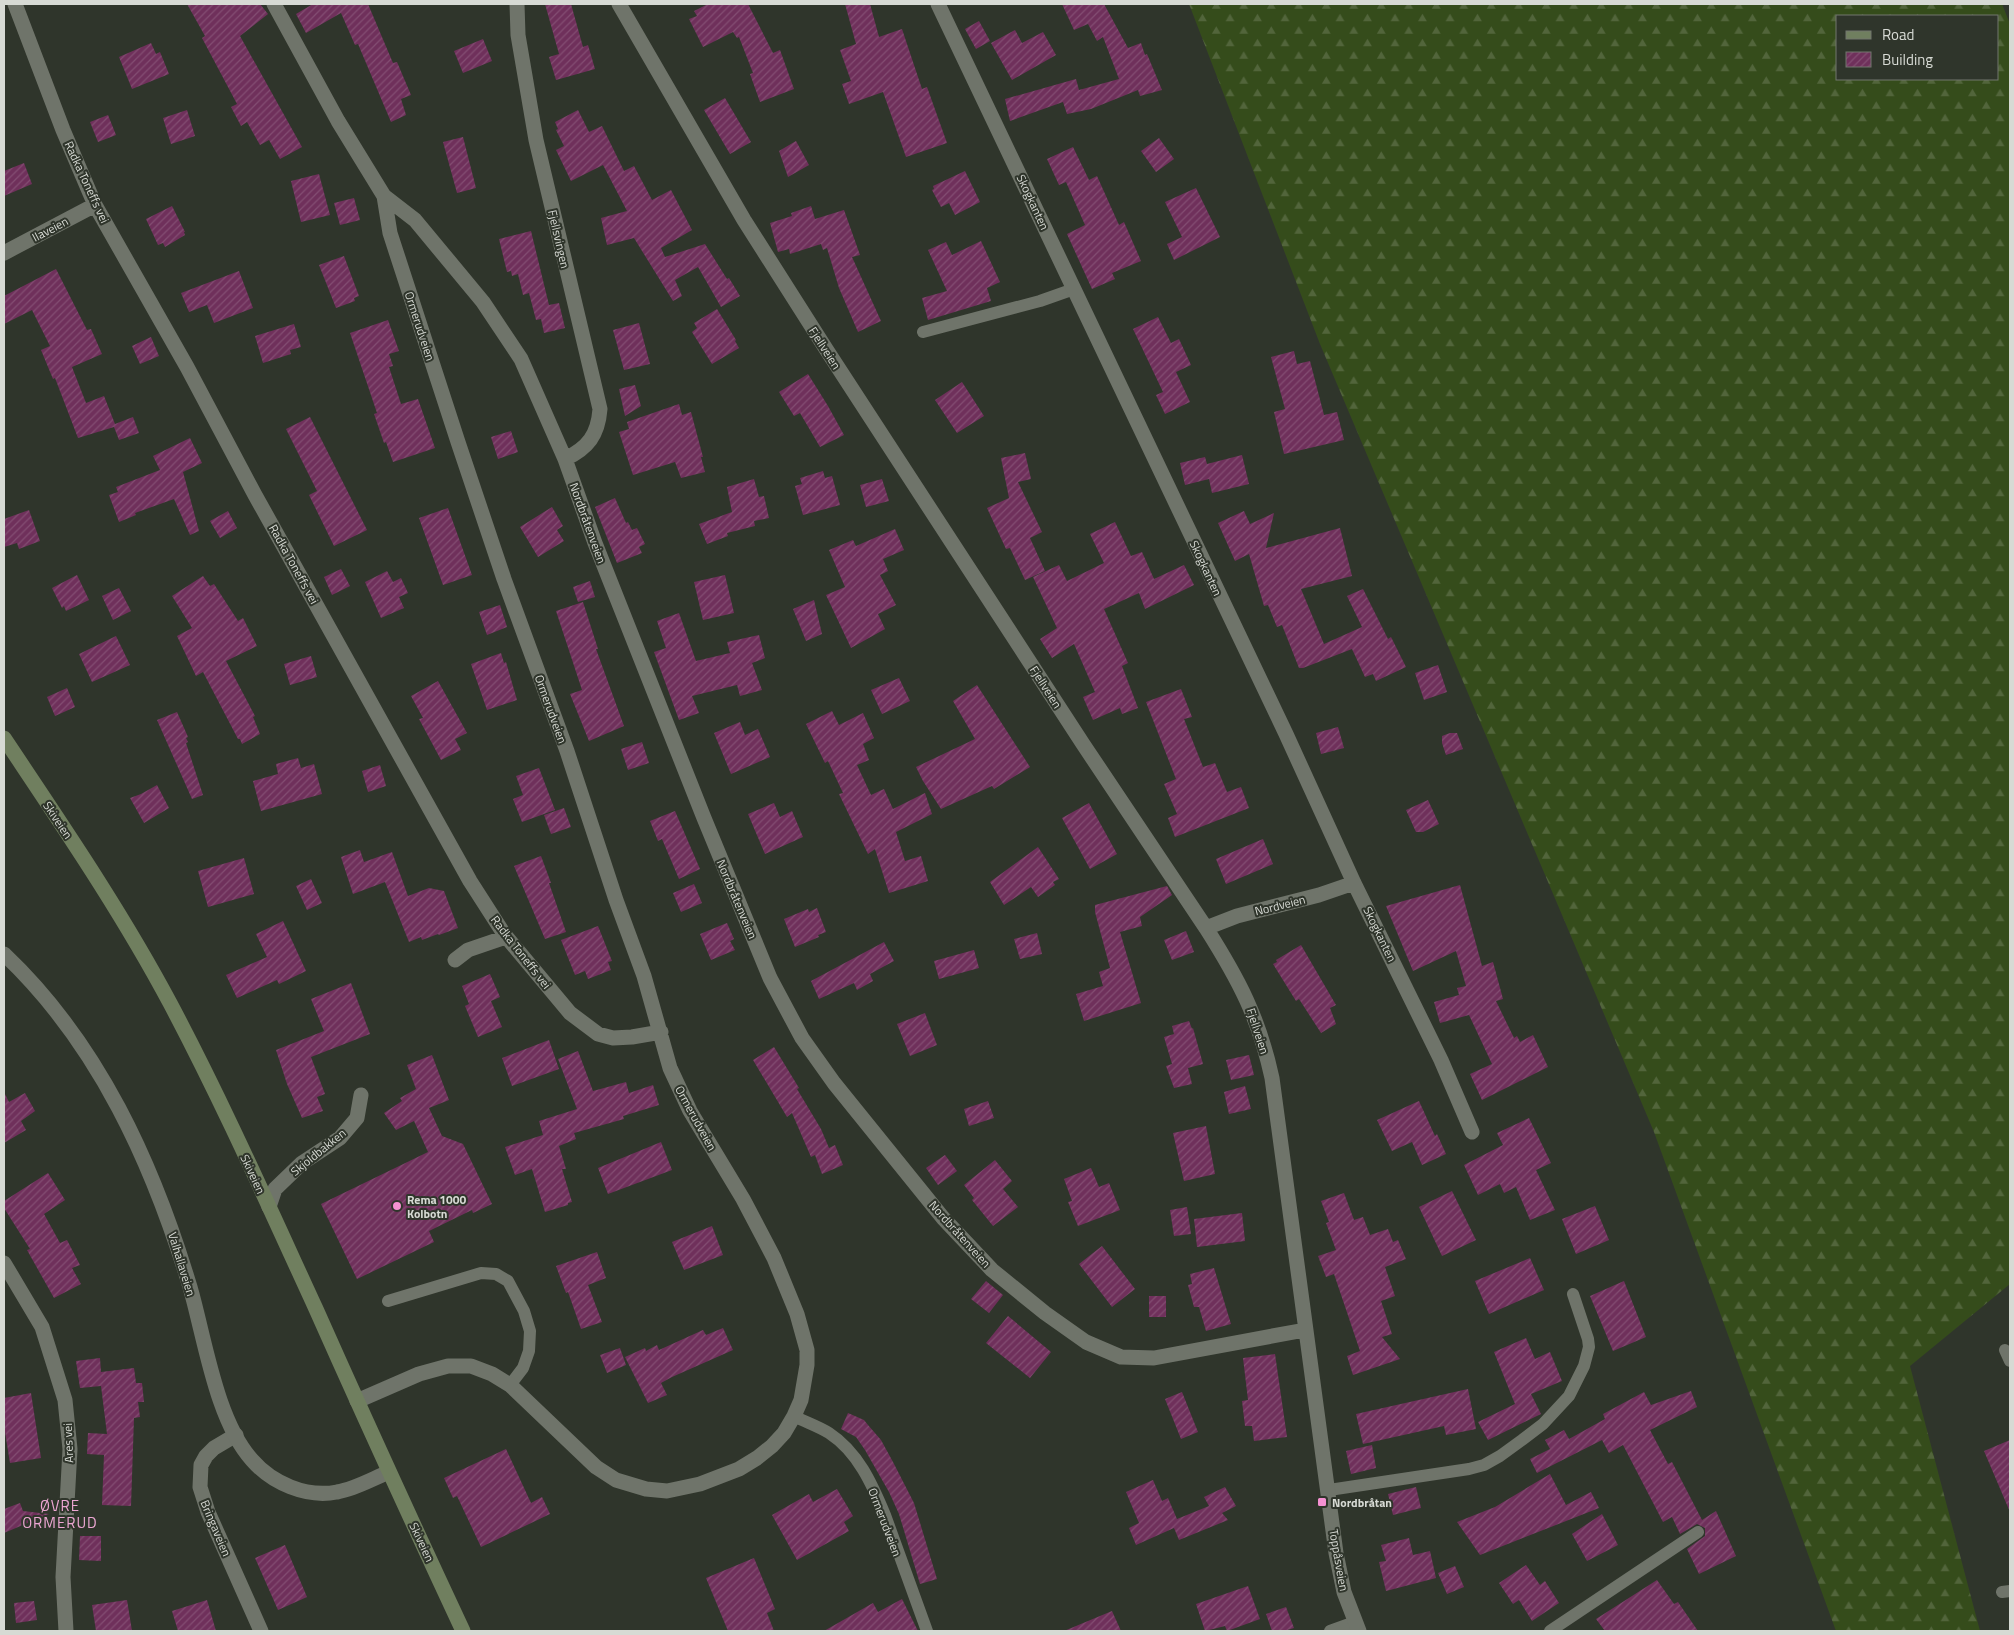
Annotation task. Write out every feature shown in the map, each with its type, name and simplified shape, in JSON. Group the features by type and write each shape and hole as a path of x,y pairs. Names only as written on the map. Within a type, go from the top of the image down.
{"main road":[{"name":"Skiveien","path":"4,738 94,873 170,1002 212,1085 269,1207 463,1631"}],"street":[{"name":"Radka Toneffs vei","path":"15,4 63,130 95,205 187,367 255,495 470,881 506,937 570,1013 598,1034 613,1038 632,1038 662,1032"},
{"name":"Ormerudveien","path":"274,4 338,121 384,196 390,233 458,442 509,594 567,751 662,1032 670,1068 680,1093 760,1230 782,1277 804,1334 807,1365 805,1383 794,1416 772,1446 739,1469 700,1484 667,1491 646,1489 616,1480 596,1467 510,1385 471,1366 448,1366 419,1374 357,1401"},
{"name":"Fjellsvingen","path":"517,4 518,35 536,140 600,409 598,425 589,443 578,453 565,459"},
{"name":"Fjellveien","path":"619,4 744,220 1078,736 1206,928 1248,1000 1260,1031 1268,1062 1289,1197 1319,1426"},
{"name":"Skogkanten","path":"938,4 1286,734 1354,883 1441,1060 1472,1132"},
{"name":"Nordbråtenveien","path":"384,196 415,220 484,302 521,359 565,459 595,543 696,800 770,978 802,1038 834,1083 943,1218 992,1270 1045,1313 1086,1342 1121,1357 1154,1358 1305,1330"},
{"name":"Ilaveien","path":"4,253 95,205"},
{"name":"Nordveien","path":"1206,928 1237,916 1319,895 1354,883"},
{"path":"454,960 468,950 506,937"},
{"name":"Valhallaveien","path":"4,954 51,1007 85,1051 116,1102 139,1146 161,1197 172,1230 219,1395 236,1435 252,1461 285,1486 324,1494 337,1492 389,1472"},
{"name":"Skjoldbakken","path":"269,1207 275,1189 302,1163 340,1138 356,1118 362,1095"},
{"name":"Ares vei","path":"5,1267 42,1327 65,1400 70,1448 62,1577 66,1631"},
{"name":"Toppåsveien","path":"1319,1426 1336,1554 1344,1592 1357,1626"},
{"name":"Bringaveien","path":"236,1435 214,1448 206,1456 201,1465 200,1487 208,1512 261,1631"}],"lane":[{"path":"923,332 1074,289"},
{"path":"388,1301 481,1273 496,1274 508,1281 524,1311 530,1331 529,1351 523,1368 510,1385"},
{"path":"1329,1490 1469,1469 1500,1456 1543,1424 1569,1396 1588,1355 1588,1339 1573,1294"},
{"name":"Ormerudveien","path":"794,1416 828,1432 848,1449 857,1461 877,1496 885,1515 927,1631"},
{"path":"1550,1631 1698,1532"},
{"path":"1330,1631 1357,1626"}],"green space":[{"path":"1189,4 2002,4 2010,24 2010,1284 1910,1366 1980,1631 1836,1631 1654,1132 1320,344"}],"building":[{"path":"187,4 260,4 268,14 240,36 302,147 280,159 269,140 260,145 247,122 241,126 231,107 237,104 202,38 205,36"},
{"path":"313,4 368,4 393,63 397,62 411,95 401,99 406,115 391,122 358,44 355,45 341,13 306,33 296,14"},
{"path":"545,4 571,4 583,47 588,45 595,69 556,80 549,57 559,54"},
{"path":"708,4 748,4 773,53 780,50 794,89 760,102 750,74 753,73 739,37 737,38 733,32 703,47 689,19 697,16 694,11"},
{"path":"845,4 870,4 879,37 902,29 922,89 927,87 947,143 906,157 883,92 849,104 842,84 851,81 840,50 856,44"},
{"path":"1062,4 1104,4 1128,48 1141,43 1162,90 1140,96 1138,90 1091,109 1067,114 1063,102 1010,121 1005,99 1076,79 1079,90 1119,79 1103,37 1097,41 1088,24 1074,30"},
{"path":"979,21 990,41 976,49 965,29"},
{"path":"1015,30 1022,43 1043,32 1056,55 1012,80 991,43"},
{"path":"483,39 492,61 463,73 454,51"},
{"path":"151,43 156,54 160,52 169,74 132,89 119,57"},
{"path":"725,98 751,142 730,154 704,110"},
{"path":"187,110 195,136 171,144 163,118"},
{"path":"578,110 589,132 602,126 624,171 634,166 652,200 671,190 692,230 661,248 665,257 705,244 740,296 721,307 698,267 675,280 682,296 673,301 634,238 607,245 601,218 627,211 603,165 571,181 556,150 564,146 556,130 558,129 555,122"},
{"path":"108,115 116,135 98,142 90,122"},
{"path":"463,137 476,188 457,193 443,142"},
{"path":"1159,138 1174,159 1156,172 1141,151"},
{"path":"796,141 809,165 788,177 779,151"},
{"path":"1073,147 1089,180 1097,176 1119,225 1124,222 1141,261 1112,273 1115,279 1092,289 1067,234 1085,225 1066,182 1059,185 1047,159"},
{"path":"24,163 32,184 4,196 4,171"},
{"path":"965,171 980,202 955,215 949,203 941,207 932,190 934,189 933,186"},
{"path":"319,174 330,215 301,222 291,181"},
{"path":"1196,188 1220,237 1174,260 1167,244 1182,237 1165,202"},
{"path":"354,198 360,220 340,225 334,203"},
{"path":"172,206 185,235 165,247 163,243 158,245 146,219"},
{"path":"811,206 815,219 844,210 860,255 852,257 881,321 858,332 839,288 827,248 823,250 821,244 790,254 789,249 778,252 770,223 792,216 791,213"},
{"path":"531,231 549,305 559,303 565,328 544,333 541,319 536,320 529,293 523,295 518,274 512,276 511,271 507,272 499,239"},
{"path":"981,241 1000,282 987,288 991,301 928,320 922,298 947,291 928,250 946,242 952,255"},
{"path":"344,256 359,296 354,298 355,301 336,308 319,265"},
{"path":"56,269 87,330 91,329 102,354 72,367 86,403 104,396 115,424 133,417 139,433 119,440 114,427 78,438 55,378 53,379 41,350 50,346 32,310 4,324 4,296"},
{"path":"239,271 253,308 214,323 207,305 189,312 181,293"},
{"path":"717,309 739,348 712,364 692,332 697,328 694,323"},
{"path":"1158,317 1171,343 1179,339 1191,365 1176,372 1190,402 1165,414 1156,395 1163,392 1133,329"},
{"path":"388,320 399,351 389,354 393,366 389,367 401,404 418,399 435,448 393,462 374,414 377,413 350,333"},
{"path":"639,323 650,364 624,370 613,330"},
{"path":"294,324 301,347 290,350 291,354 263,363 255,336"},
{"path":"151,337 159,356 140,364 132,346"},
{"path":"1294,351 1297,364 1310,361 1324,415 1337,412 1344,440 1284,454 1274,412 1285,409 1271,357"},
{"path":"808,374 844,435 820,447 800,413 794,416 779,392"},
{"path":"962,382 984,416 957,433 935,400"},
{"path":"635,385 641,406 625,416 619,389"},
{"path":"679,404 682,415 691,412 705,472 681,478 675,462 633,475 619,432 629,429 627,422"},
{"path":"310,417 367,530 334,546 309,495 317,491 286,429"},
{"path":"511,431 518,452 498,459 491,437"},
{"path":"190,438 202,463 183,472 199,531 190,535 174,499 135,513 136,515 119,522 109,495 118,492 116,487 160,470 153,456"},
{"path":"1025,453 1031,479 1018,482 1042,532 1030,538 1045,571 1025,580 1010,548 1006,549 987,508 1009,498 1001,458"},
{"path":"1242,455 1249,484 1212,493 1209,479 1185,485 1180,463 1205,457 1207,464"},
{"path":"823,471 825,478 832,476 840,505 803,515 795,486 802,484 800,478"},
{"path":"754,479 759,497 764,496 769,518 754,521 755,526 727,533 728,536 707,544 699,524 732,512 727,487"},
{"path":"882,479 889,501 866,507 860,485"},
{"path":"615,498 626,523 628,522 632,530 637,528 645,544 639,547 642,553 617,563 595,507"},
{"path":"552,507 563,526 557,530 564,541 538,557 520,527"},
{"path":"448,508 472,575 443,585 419,518"},
{"path":"29,510 40,541 19,549 17,543 4,547 4,519"},
{"path":"228,511 237,528 220,538 210,521"},
{"path":"1244,511 1250,524 1274,513 1266,548 1340,528 1352,576 1301,589 1324,644 1362,627 1347,596 1363,589 1388,639 1391,637 1406,667 1376,681 1373,674 1365,677 1352,649 1299,668 1282,625 1277,627 1268,605 1264,606 1249,554 1235,561 1218,523"},
{"path":"1115,522 1131,556 1142,552 1154,579 1184,565 1194,585 1145,609 1139,593 1104,609 1128,663 1122,666 1138,708 1122,714 1120,708 1093,720 1083,697 1095,692 1074,644 1052,658 1040,639 1057,628 1033,577 1059,565 1067,581 1104,563 1090,534"},
{"path":"895,529 904,550 883,559 888,571 880,575 896,605 878,614 885,629 851,648 826,595 845,587 829,550 853,540 856,546"},
{"path":"341,569 350,586 332,595 324,577"},
{"path":"387,571 393,582 401,578 408,593 399,597 404,608 381,618 365,582"},
{"path":"77,575 89,600 66,611 64,606 62,608 52,588"},
{"path":"725,575 734,613 703,620 694,582"},
{"path":"203,576 210,586 214,584 238,621 243,618 257,646 226,661 255,716 253,717 260,734 242,744 203,672 196,676 177,636 192,628 172,596"},
{"path":"590,581 595,597 578,602 573,587"},
{"path":"119,588 131,611 113,620 102,596"},
{"path":"814,600 822,634 806,641 793,609"},
{"path":"583,602 598,649 596,649 624,726 589,741 570,694 582,690 556,611"},
{"path":"500,605 507,627 487,635 479,612"},
{"path":"679,613 696,661 730,653 727,642 759,635 765,658 752,663 762,690 740,696 737,685 692,696 699,713 679,720 654,652 666,648 657,621"},
{"path":"116,636 130,665 92,682 79,654"},
{"path":"501,653 504,663 506,662 517,700 487,710 471,664"},
{"path":"311,656 317,677 290,685 284,664"},
{"path":"1438,665 1447,692 1424,700 1415,673"},
{"path":"899,678 910,701 882,714 871,690"},
{"path":"438,681 467,733 455,739 461,750 441,760 419,719 423,718 411,696"},
{"path":"977,685 1030,767 994,789 992,786 941,809 916,767 975,739 953,701"},
{"path":"67,688 75,707 55,716 47,697"},
{"path":"1181,689 1192,717 1184,719 1203,767 1215,763 1227,792 1241,787 1249,808 1175,837 1168,818 1177,814 1164,784 1176,779 1146,702"},
{"path":"832,711 839,725 863,713 874,738 863,744 869,760 857,765 871,795 884,789 893,809 925,793 932,814 896,832 905,861 921,856 928,881 889,893 875,849 868,854 839,794 843,793 828,761 825,763 806,724"},
{"path":"177,712 188,737 186,738 188,742 186,743 203,795 192,799 157,720"},
{"path":"740,722 745,735 758,729 770,757 731,774 714,733"},
{"path":"1338,727 1344,748 1321,754 1316,733"},
{"path":"1457,733 1463,749 1446,755 1442,736"},
{"path":"642,742 649,763 628,770 621,749"},
{"path":"298,758 301,768 314,764 322,794 261,811 253,781 278,774 276,764"},
{"path":"380,765 386,786 368,792 362,771"},
{"path":"539,768 555,810 522,822 513,799 523,795 516,776"},
{"path":"157,785 169,808 144,823 130,798"},
{"path":"1428,800 1439,824 1423,832 1416,832 1406,810"},
{"path":"774,803 780,817 792,811 803,837 765,854 748,814"},
{"path":"1089,803 1117,854 1090,869 1062,818"},
{"path":"564,808 571,827 551,834 544,815"},
{"path":"675,811 700,869 679,879 662,839 658,841 650,821"},
{"path":"1263,839 1273,864 1226,884 1216,859"},
{"path":"1038,847 1059,879 1053,882 1055,885 1038,897 1031,887 1004,905 990,882"},
{"path":"360,850 364,862 392,852 408,896 429,888 444,891 458,928 422,940 421,937 409,942 385,882 353,894 341,857"},
{"path":"541,856 566,932 545,939 514,866"},
{"path":"244,858 254,894 208,907 198,871"},
{"path":"311,879 322,903 307,910 296,886"},
{"path":"694,884 702,903 681,912 673,893"},
{"path":"1460,885 1482,966 1493,962 1503,999 1496,1001 1514,1038 1517,1036 1520,1042 1533,1035 1548,1067 1482,1100 1470,1074 1492,1064 1469,1015 1440,1023 1434,1002 1459,995 1457,988 1466,986 1456,951 1413,971 1386,906"},
{"path":"1167,886 1172,895 1140,917 1142,926 1120,932 1141,1003 1084,1021 1076,994 1103,986 1099,972 1110,968 1095,912 1095,905"},
{"path":"817,908 826,932 795,947 784,919 808,909 809,912"},
{"path":"283,921 306,971 279,984 277,980 237,998 226,975 267,957 256,934"},
{"path":"727,923 734,939 730,941 735,950 711,960 700,934"},
{"path":"598,926 612,961 608,962 611,970 588,979 585,971 575,975 561,940"},
{"path":"1186,931 1194,952 1172,960 1164,940"},
{"path":"1037,933 1042,954 1020,959 1014,939"},
{"path":"884,942 894,961 870,974 873,981 857,990 854,983 819,999 811,981"},
{"path":"1301,945 1336,1005 1330,1008 1336,1024 1321,1033 1299,999 1296,1001 1273,964 1277,962 1276,960"},
{"path":"974,950 979,968 939,979 934,961"},
{"path":"490,974 500,997 491,1001 502,1027 478,1037 465,1006 469,1004 462,986"},
{"path":"351,983 370,1034 311,1057 325,1094 317,1097 323,1111 302,1118 287,1084 276,1050 324,1031 311,999"},
{"path":"925,1013 937,1045 910,1056 897,1024"},
{"path":"1189,1021 1193,1028 1203,1064 1188,1068 1192,1084 1174,1088 1166,1066 1172,1064 1164,1037 1174,1034 1172,1026"},
{"path":"549,1040 559,1069 512,1086 502,1058"},
{"path":"774,1047 799,1088 797,1089 821,1129 829,1148 835,1145 843,1165 822,1174 815,1155 811,1157 792,1113 787,1117 753,1060"},
{"path":"578,1051 593,1091 626,1082 629,1093 653,1085 659,1105 623,1116 624,1119 574,1133 576,1139 559,1146 566,1169 562,1169 572,1202 545,1212 532,1169 515,1175 505,1147 543,1135 539,1121 577,1109 558,1059"},
{"path":"432,1055 449,1100 429,1108 442,1136 463,1144 492,1204 473,1213 472,1210 429,1231 434,1242 357,1279 321,1204 428,1152 414,1121 396,1130 384,1113 402,1101 400,1098 416,1089 407,1065"},
{"path":"1249,1055 1254,1075 1231,1080 1226,1060"},
{"path":"1245,1086 1251,1109 1229,1114 1224,1092"},
{"path":"4,1092 9,1102 25,1093 35,1111 21,1121 26,1130 4,1143"},
{"path":"988,1101 994,1118 969,1126 964,1109"},
{"path":"1419,1101 1435,1136 1437,1134 1446,1154 1422,1165 1412,1142 1392,1151 1377,1120"},
{"path":"1529,1118 1551,1163 1536,1170 1555,1210 1530,1220 1516,1187 1504,1193 1500,1184 1478,1195 1464,1165 1503,1145 1497,1133"},
{"path":"1206,1126 1215,1174 1184,1181 1173,1133"},
{"path":"661,1142 672,1170 608,1194 598,1168"},
{"path":"945,1155 957,1171 938,1185 926,1168"},
{"path":"995,1160 1012,1181 1003,1189 1018,1207 993,1226 972,1200 974,1198 964,1185"},
{"path":"1091,1168 1099,1187 1109,1183 1120,1210 1078,1226 1068,1202 1072,1201 1064,1179"},
{"path":"48,1173 65,1200 44,1214 60,1243 67,1240 80,1265 72,1268 81,1284 54,1298 27,1250 30,1249 4,1208 4,1201"},
{"path":"1452,1191 1476,1240 1442,1256 1419,1207"},
{"path":"1344,1193 1354,1220 1363,1217 1370,1235 1388,1229 1393,1242 1398,1240 1406,1259 1385,1267 1395,1296 1381,1301 1392,1334 1382,1337 1400,1359 1353,1375 1347,1356 1360,1351 1334,1274 1326,1277 1318,1256 1336,1250 1326,1223 1329,1222 1321,1201"},
{"path":"1595,1206 1609,1240 1576,1254 1562,1219"},
{"path":"1187,1207 1191,1234 1174,1236 1170,1210"},
{"path":"1242,1213 1245,1241 1197,1247 1194,1219"},
{"path":"712,1226 723,1255 684,1270 672,1242"},
{"path":"1102,1246 1135,1289 1112,1307 1079,1264"},
{"path":"597,1252 606,1278 588,1285 602,1322 581,1329 568,1292 566,1293 556,1266"},
{"path":"1530,1258 1544,1290 1489,1314 1475,1281"},
{"path":"1214,1268 1231,1324 1206,1331 1199,1307 1194,1307 1188,1285 1192,1284 1190,1274"},
{"path":"986,1281 1003,1295 989,1313 971,1299"},
{"path":"1624,1281 1646,1337 1613,1351 1590,1296"},
{"path":"1149,1296 1166,1296 1166,1317 1149,1317"},
{"path":"1008,1316 1051,1352 1030,1378 986,1343"},
{"path":"723,1328 733,1350 661,1383 667,1395 648,1403 625,1357 645,1348 646,1351 657,1345 659,1350 703,1330 706,1335"},
{"path":"1526,1338 1535,1359 1550,1352 1562,1381 1531,1394 1541,1414 1488,1440 1478,1422 1515,1404 1494,1352"},
{"path":"620,1348 626,1365 607,1373 600,1355"},
{"path":"1275,1354 1287,1437 1254,1441 1252,1426 1245,1426 1242,1401 1248,1400 1243,1358"},
{"path":"100,1358 101,1372 134,1368 136,1383 142,1383 144,1402 138,1402 140,1417 134,1418 131,1506 102,1505 104,1455 87,1454 88,1433 107,1434 101,1386 80,1388 76,1361"},
{"path":"1468,1389 1476,1429 1446,1435 1444,1426 1363,1444 1356,1414"},
{"path":"1691,1391 1697,1407 1650,1430 1668,1464 1672,1462 1702,1520 1716,1511 1736,1556 1699,1574 1687,1549 1705,1536 1705,1528 1697,1524 1680,1534 1672,1517 1663,1522 1623,1445 1609,1453 1602,1440 1537,1473 1530,1459 1550,1449 1545,1440 1564,1430 1569,1439 1605,1419 1603,1414 1644,1392 1651,1405"},
{"path":"1182,1392 1198,1432 1181,1439 1165,1399"},
{"path":"31,1393 41,1458 10,1463 4,1426 4,1398"},
{"path":"848,1413 864,1420 881,1440 893,1462 914,1503 937,1579 920,1584 899,1514 889,1492 856,1437 841,1429"},
{"path":"2010,1440 2010,1512 1984,1451"},
{"path":"1372,1445 1376,1468 1351,1474 1346,1451"},
{"path":"506,1449 531,1503 542,1497 550,1514 481,1547 457,1496 453,1498 444,1478"},
{"path":"1550,1474 1566,1505 1591,1492 1599,1508 1480,1555 1457,1522 1495,1507"},
{"path":"1153,1480 1162,1501 1168,1498 1177,1519 1209,1506 1204,1497 1225,1487 1236,1506 1222,1513 1228,1520 1179,1540 1174,1528 1136,1545 1129,1528 1139,1523 1126,1492"},
{"path":"1416,1487 1421,1508 1393,1515 1388,1494"},
{"path":"837,1489 853,1516 844,1522 849,1531 797,1560 772,1515 809,1494 813,1502"},
{"path":"20,1503 23,1511 49,1514 4,1533 4,1509"},
{"path":"1602,1514 1618,1545 1587,1561 1572,1534"},
{"path":"80,1536 101,1536 101,1561 79,1560"},
{"path":"1409,1538 1413,1555 1430,1551 1436,1578 1386,1591 1379,1562 1386,1561 1381,1545"},
{"path":"285,1545 307,1597 278,1610 255,1558"},
{"path":"754,1558 775,1609 767,1613 774,1631 728,1631 706,1578"},
{"path":"1526,1565 1540,1585 1545,1581 1559,1603 1532,1621 1519,1600 1513,1604 1499,1583"},
{"path":"1455,1566 1464,1587 1447,1594 1438,1573"},
{"path":"1657,1580 1674,1604 1678,1602 1698,1631 1605,1631 1596,1619"},
{"path":"1248,1586 1260,1619 1227,1631 1225,1626 1205,1631 1196,1604"},
{"path":"902,1599 918,1631 824,1631 873,1603 878,1612"},
{"path":"127,1600 132,1631 96,1631 92,1605"},
{"path":"207,1600 216,1631 178,1631 172,1611"},
{"path":"34,1601 37,1620 16,1623 14,1603"},
{"path":"1286,1607 1294,1628 1284,1631 1272,1631 1266,1614"},
{"path":"1112,1611 1121,1631 1064,1631"}],"place":[{"name":"Rema 1000 Kolbotn","path":"397,1206"},
{"name":"Nordbråtan","path":"1322,1502"}],"district":[{"name":"ØVRE ORMERUD","path":"60,1514"}]}
